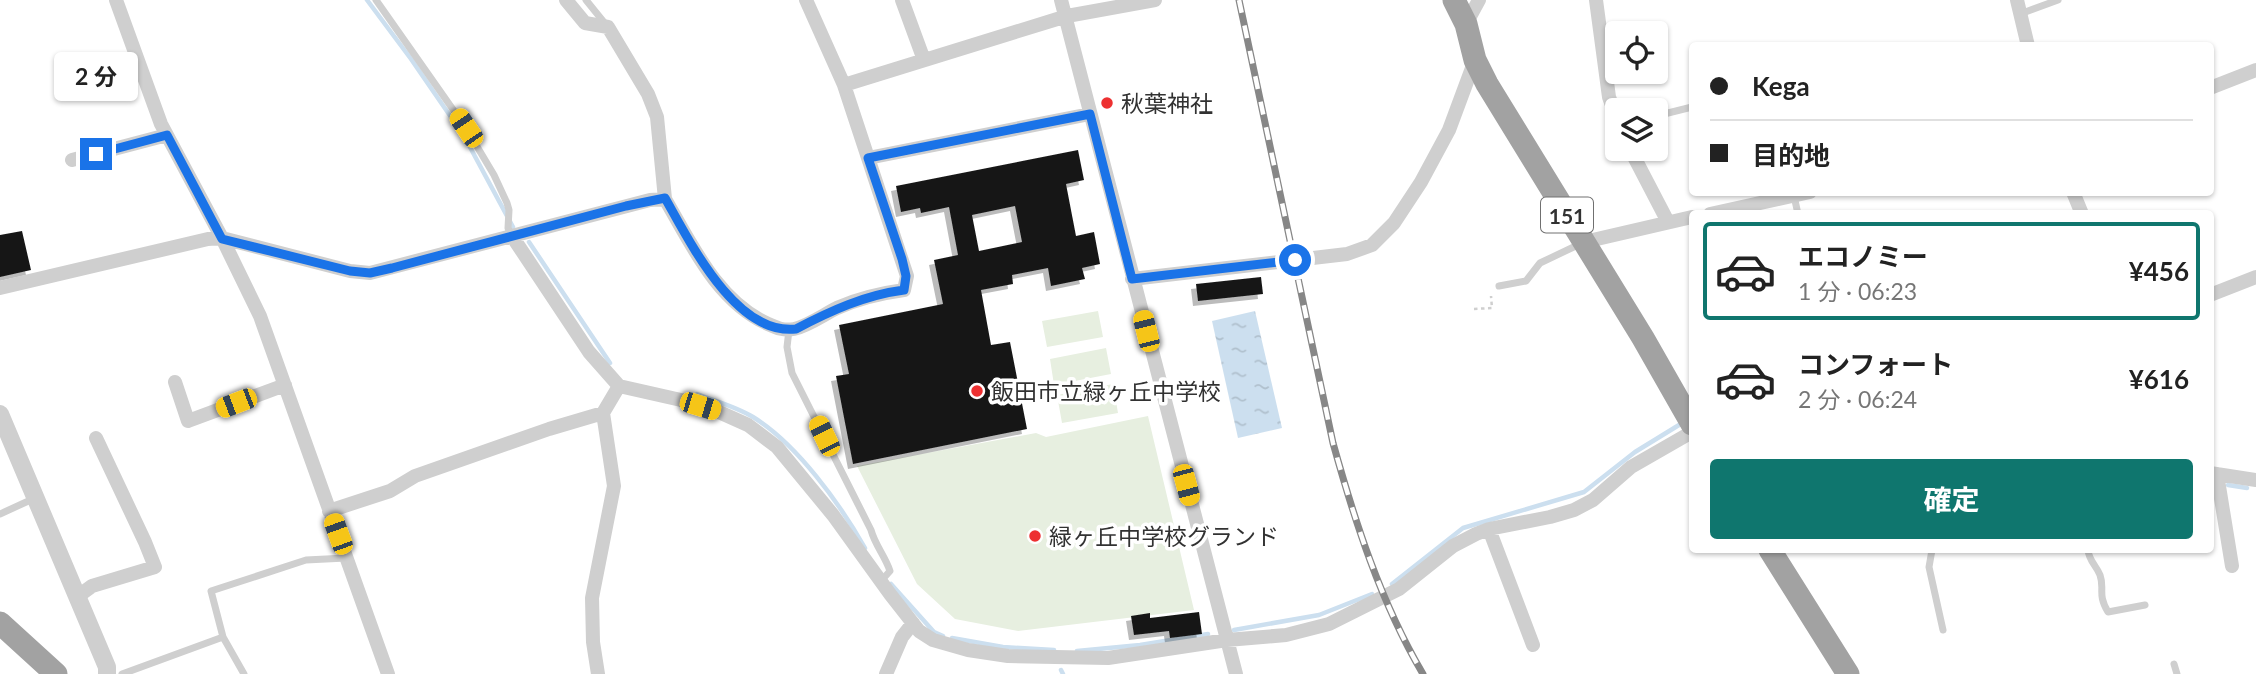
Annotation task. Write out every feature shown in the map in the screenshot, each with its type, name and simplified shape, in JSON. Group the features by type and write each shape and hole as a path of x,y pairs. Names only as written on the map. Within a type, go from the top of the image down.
{"highway":[{"name":"151","path":"1454,0 1466,24 1475,60 1487,84 1643,338 1689,419"},
{"path":"1772,553 1848,674"},
{"path":"0,622 56,674"}],"street":[{"path":"116,0 153,105 260,316 388,674"},
{"path":"566,0 586,23 608,27 648,94 657,117 665,198 726,296 747,313 781,330 796,329 840,307 904,290 906,276 844,85 806,0"},
{"path":"902,0 924,60"},
{"path":"1061,0 1236,674"},
{"path":"844,85 1066,16 1155,0"},
{"path":"1466,24 1479,0"},
{"path":"1596,0 1609,98"},
{"path":"2018,7 2027,42"},
{"path":"1132,279 1347,254 1372,245 1394,223 1421,182 1449,130 1475,60"},
{"path":"2214,86 2256,70"},
{"path":"868,158 1090,114"},
{"path":"72,160 167,135"},
{"path":"1636,161 1668,222"},
{"path":"1724,210 1769,197 1794,196"},
{"path":"0,288 208,239 222,239 350,271 370,273 510,232 665,198"},
{"path":"1584,242 1689,218"},
{"path":"510,232 589,352 618,386 681,400 748,425 777,447 884,578 919,631 933,640 968,650 1007,656 1108,657 1227,640 1286,635 1329,624 1399,589 1453,546 1489,529 1550,517 1574,510 1593,500 1631,467 1689,434"},
{"path":"2214,293 2256,277"},
{"path":"175,382 188,421 285,385"},
{"path":"598,674 593,642 592,598 614,486 603,412 618,386"},
{"path":"329,511 390,492 415,476 603,412"},
{"path":"0,414 107,667 107,674"},
{"path":"77,597 92,586 155,567 96,439"},
{"path":"2214,474 2255,478"},
{"path":"2214,479 2232,566"},
{"path":"1489,529 1533,645"},
{"path":"886,674 902,637 913,623"}],"lane":[{"path":"376,0 466,128 494,175 509,209 510,232"},
{"path":"586,0 608,27"},
{"path":"2018,7 2058,0"},
{"path":"1668,113 1689,108"},
{"path":"1794,196 1797,210"},
{"path":"1499,286 1526,281 1540,263 1584,242"},
{"path":"789,330 787,347 792,373 884,578"},
{"path":"0,514 35,498"},
{"path":"1931,553 1929,567 1943,630"},
{"path":"2088,553 2100,576 2101,601 2108,612 2145,604"},
{"path":"244,674 223,637 211,591 306,560 346,558"},
{"path":"122,674 223,637"},
{"path":"2174,664 2177,674"}],"path":[{"path":"1474,309 1492,308 1491,286 1499,286"}],"green space":[{"path":"1098,311 1103,337 1047,347 1042,321"},
{"path":"1106,348 1111,374 1054,385 1050,359"},
{"path":"1113,384 1118,413 1062,423 1057,395"},
{"name":"緑ヶ丘中学校グランド","path":"1148,416 1194,610 1018,631 955,619 917,584 857,466 1036,433 1046,437"}],"water":[{"path":"1255,311 1282,428 1238,438 1212,321"}],"building":[{"path":"1078,150 1084,180 1066,184 1076,236 1094,232 1100,264 1082,268 1085,279 1051,286 1048,268 1012,275 1013,284 981,290 991,345 1010,342 1027,429 853,464 836,376 849,374 839,325 943,304 934,260 958,255 949,207 921,213 920,208 901,212 896,186","holes":["1015,206 1022,242 979,251 972,215"]},
{"path":"22,231 31,270 0,277 0,235"},
{"path":"1261,277 1263,294 1198,301 1196,284"},
{"path":"1199,612 1202,634 1170,638 1169,631 1134,635 1131,616 1150,613 1150,618"}],"waterway":[{"path":"367,0 464,136 513,227"},
{"path":"529,242 610,363"},
{"path":"697,394 747,413 786,443 830,494 865,548"},
{"path":"1392,584 1463,528 1584,492 1635,452 1679,425"},
{"path":"2228,485 2247,488"},
{"path":"891,584 934,632 943,636"},
{"path":"1234,630 1319,615 1372,594"},
{"path":"1077,651 1140,645 1208,634"},
{"path":"952,638 1003,647 1054,650"},
{"path":"1061,670 1063,674"}],"railway":[{"path":"1239,0 1333,443 1370,562 1394,619 1423,674"}],"place":[{"name":"秋葉神社","path":"1107,103"},
{"name":"飯田市立緑ヶ丘中学校","path":"977,391"},
{"name":"緑ヶ丘中学校グランド","path":"1035,536"}],"route":[{"path":"96,154 167,135 222,239 350,271 370,273 665,198 726,296 747,313 781,330 789,330 840,307 904,290 906,276 902,259 868,158 1090,114 1132,279 1295,260"}]}
